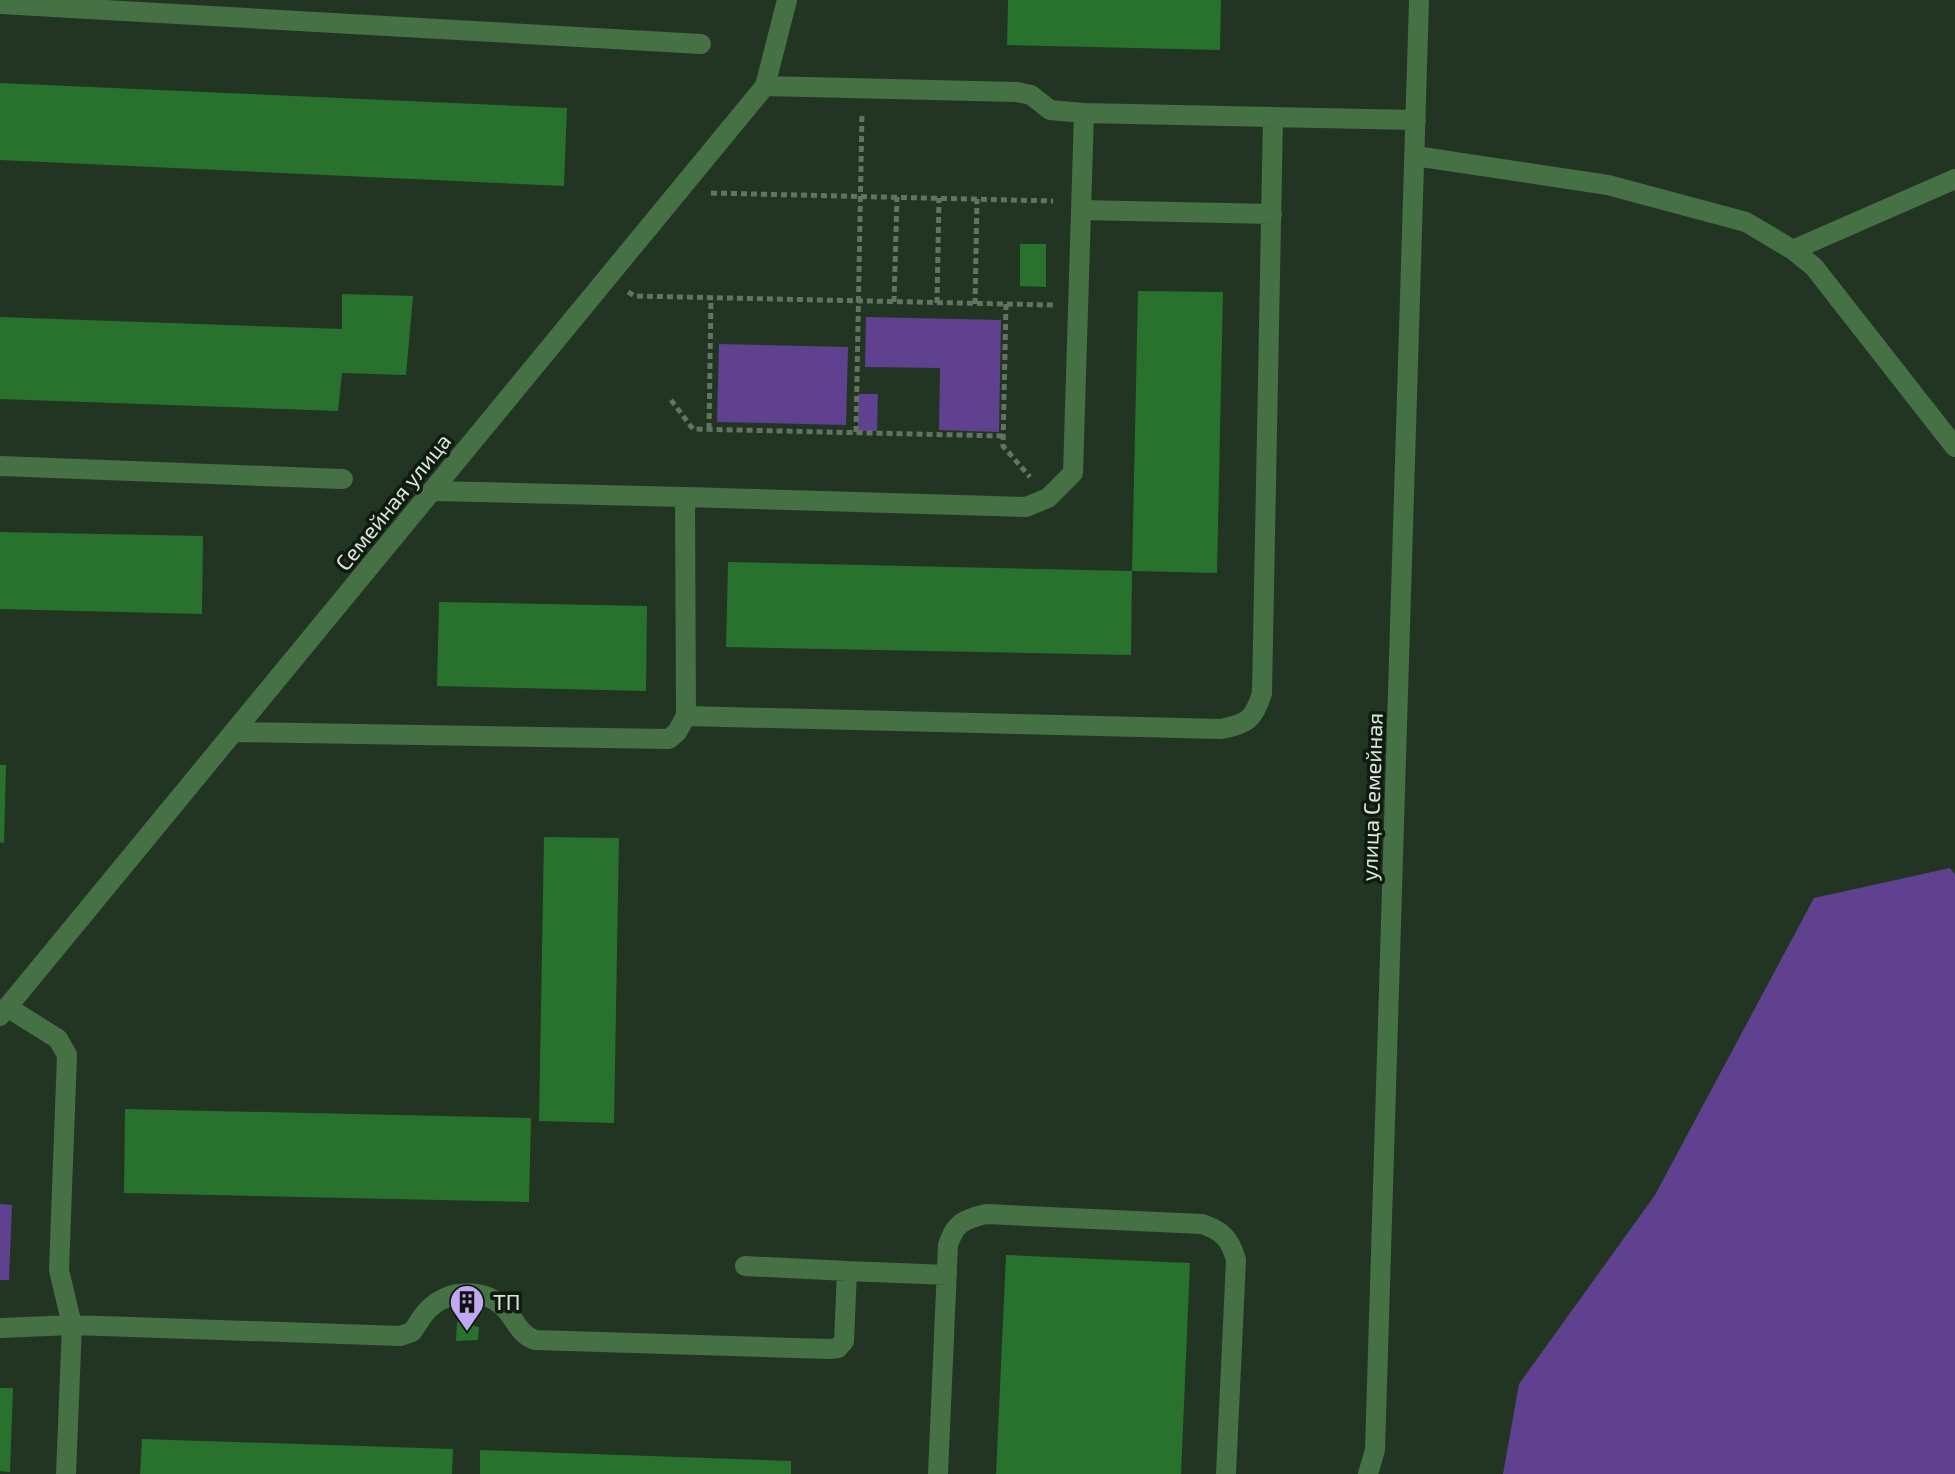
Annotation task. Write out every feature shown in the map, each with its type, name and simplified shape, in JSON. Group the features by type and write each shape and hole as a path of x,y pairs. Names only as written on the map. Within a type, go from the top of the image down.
{"street":[{"name":"Семейная улица","path":"4,1011 765,86 787,0"},
{"path":"765,86 1017,92 1031,95 1050,110 1084,113 1416,120 1419,0"},
{"path":"0,4 701,44"},
{"path":"434,491 1026,507 1048,498 1073,473 1084,113"},
{"path":"686,716 1221,729 1241,725 1256,713 1262,693 1273,117"},
{"name":"улица Семейная","path":"1368,1474 1375,1450 1416,120"},
{"path":"1415,156 1608,185 1746,222 1793,250 1814,267 1955,447"},
{"path":"1793,250 1955,179"},
{"path":"1081,206 1272,214"},
{"path":"0,466 343,479"},
{"path":"234,732 669,739 686,716 685,497"},
{"path":"4,1011 58,1039 67,1055 59,1270 72,1325 66,1474"},
{"path":"938,1474 948,1245 953,1228 970,1217 986,1214 1202,1224 1219,1229 1231,1243 1236,1260 1226,1474"},
{"path":"745,1266 947,1275"},
{"path":"0,1328 72,1325 400,1336 412,1332 430,1307 459,1293 489,1297 501,1305 525,1336 535,1340 829,1349 838,1348 844,1341 847,1271"}],"path":[{"path":"856,432 863,89"},
{"path":"678,193 977,199 1081,206"},
{"path":"894,302 897,197"},
{"path":"937,303 939,198"},
{"path":"975,304 977,199"},
{"path":"607,279 635,296 1078,306"},
{"path":"709,429 711,298"},
{"path":"1006,304 1003,446 1048,498"},
{"path":"671,400 693,429 1003,436"}],"shaded area":[{"path":"866,317 1001,320 999,432 939,430 940,368 865,367"},
{"path":"719,344 848,347 846,425 717,422"},
{"path":"858,394 878,394 877,431 858,431"},
{"path":"1950,868 1955,874 1955,1474 1503,1474 1519,1384 1655,1195 1814,898"},
{"path":"0,1204 12,1205 9,1280 0,1280"}],"building":[{"path":"1008,0 1221,0 1220,50 1007,45"},
{"path":"0,83 567,108 564,186 0,160"},
{"path":"1020,244 1046,244 1046,287 1020,286"},
{"path":"1138,291 1223,292 1217,573 1132,571"},
{"path":"342,294 413,296 406,375 342,373 338,411 0,399 0,317 342,329"},
{"path":"0,532 203,536 202,614 0,609"},
{"path":"728,562 1132,571 1131,655 726,647"},
{"path":"439,602 647,606 646,691 437,686"},
{"path":"0,765 6,765 4,843 0,842"},
{"path":"544,837 619,838 614,1123 539,1121"},
{"path":"125,1109 531,1118 529,1202 124,1193"},
{"path":"1006,1255 1190,1263 1181,1474 996,1474"},
{"name":"ТП","path":"457,1322 479,1327 478,1340 456,1341"},
{"path":"0,1388 13,1388 10,1472 0,1471"},
{"path":"142,1439 453,1449 452,1474 140,1474"},
{"path":"480,1450 791,1461 791,1474 480,1474"}],"place":[{"name":"ТП","path":"467,1333"}]}
